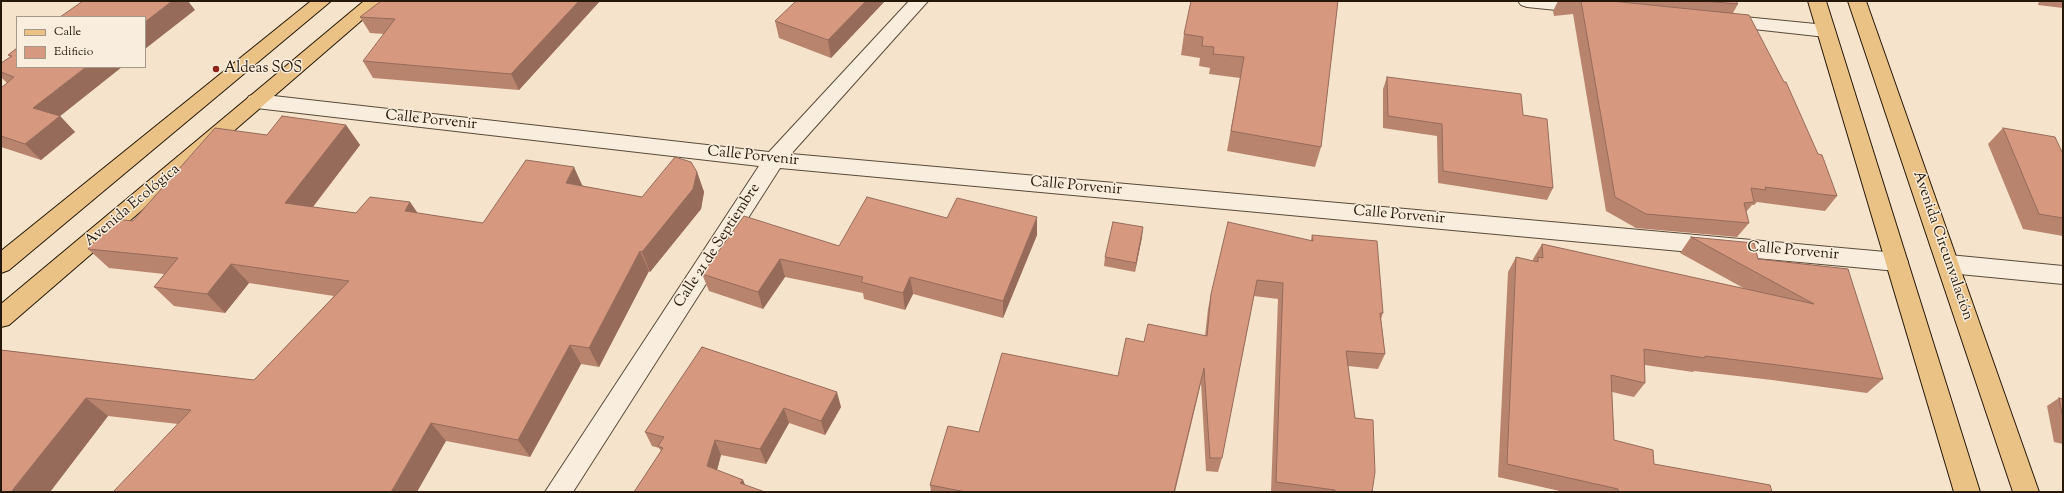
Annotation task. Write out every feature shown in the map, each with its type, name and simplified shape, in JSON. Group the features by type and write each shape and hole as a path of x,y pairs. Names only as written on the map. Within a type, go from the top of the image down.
{"main road":[{"path":"1,264 322,1"},
{"name":"Avenida Ecológica","path":"1,318 375,1"},
{"path":"1817,1 1967,492"},
{"name":"Avenida Circunvalación","path":"1857,1 1949,264 2026,492"}],"street":[{"name":"Calle 21 de Septiembre","path":"558,492 774,160 919,1"},
{"path":"1527,1 1606,9"},
{"path":"1708,19 1826,31"},
{"name":"Calle Porvenir","path":"256,101 774,160 1897,262"},
{"path":"1949,264 2063,276"}],"building":[{"path":"83,1 172,1 146,21 146,16 61,16"},
{"path":"381,1 579,1 511,74 363,61 395,19 360,17"},
{"path":"796,1 866,1 828,40 775,21"},
{"path":"1191,1 1338,1 1321,147 1231,131 1244,57 1213,54 1214,47 1202,46 1203,37 1184,34"},
{"path":"1581,1 1611,1 1749,15 1784,82 1786,82 1818,154 1822,155 1837,196 1765,187 1766,190 1751,188 1754,202 1744,203 1749,223 1646,214 1615,197"},
{"path":"1703,1 1736,1 1738,4"},
{"path":"16,49 16,68 85,68 33,108 60,116 25,144 1,136 1,88 14,77 1,72 1,63 12,56 8,55"},
{"path":"1387,77 1521,94 1523,115 1547,119 1553,188 1443,171 1442,124 1388,116"},
{"path":"282,116 346,125 285,203 356,213 370,197 410,202 405,211 483,223 526,160 574,167 566,183 642,197 675,157 691,162 697,172 693,189 642,252 640,251 589,348 570,345 518,440 431,423 391,492 113,492 191,410 86,398 11,492 1,492 1,350 254,380 349,281 231,264 207,294 154,287 178,258 88,249 114,219 133,221 215,128 267,135"},
{"path":"2003,128 2055,137 2063,154 2063,218 2039,214"},
{"path":"867,197 947,218 957,198 1037,217 1003,301 910,277 903,293 861,282 863,277 780,259 758,292 702,274 744,216 839,246"},
{"path":"1113,222 1143,227 1136,263 1105,257"},
{"path":"1228,222 1313,241 1312,235 1377,241 1383,313 1380,313 1385,354 1346,351 1355,418 1373,420 1375,472 1372,492 1335,492 1335,490 1276,482 1283,283 1257,280 1222,458 1210,458 1204,368 1174,492 966,492 930,485 948,426 979,432 1002,353 1118,376 1126,338 1144,342 1148,324 1207,336 1211,294"},
{"path":"1691,237 1754,243 1758,259 1848,269 1883,379 1705,356 1705,358 1644,349 1645,383 1611,375 1614,440 1653,450 1654,464 1770,485 1772,492 1618,492 1618,489 1507,464 1516,257 1538,262 1538,257 1543,258 1542,244 1814,304"},
{"path":"702,347 837,392 821,421 784,408 760,449 715,440 707,466 743,480 740,483 765,492 634,492 663,448 658,446 664,437 645,432"},
{"path":"2059,398 2063,399 2063,418"}],"place":[{"name":"Aldeas SOS","path":"216,69"}]}
